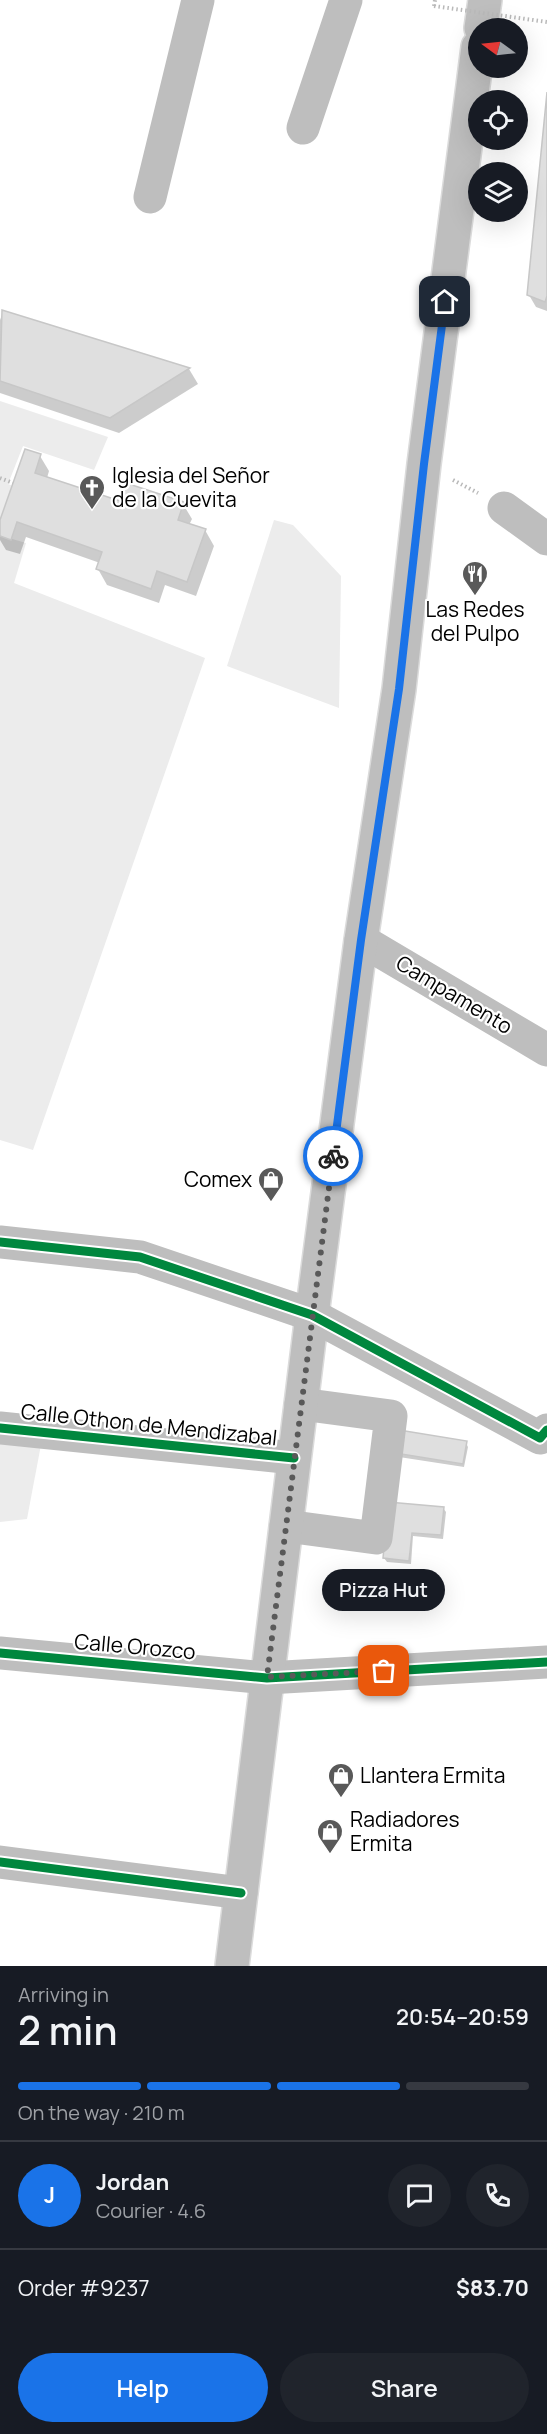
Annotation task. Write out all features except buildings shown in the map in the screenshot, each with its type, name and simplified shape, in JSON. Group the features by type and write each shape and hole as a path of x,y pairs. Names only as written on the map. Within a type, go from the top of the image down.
{"street":[{"path":"150,197 198,0"},
{"path":"303,128 346,0"},
{"path":"482,18 485,0"},
{"path":"232,1966 312,1315 361,940 399,689 424,464 474,78"},
{"path":"504,508 547,539"},
{"name":"Campamento","path":"361,940 547,1050"},
{"path":"0,1242 140,1257 312,1315 540,1438 547,1430"},
{"path":"286,1526 376,1538 391,1416 414,1370"},
{"path":"301,1404 391,1416"},
{"name":"Calle Othon de Mendizabal","path":"0,1428 294,1458"},
{"name":"Calle Orozco","path":"0,1653 267,1677 547,1662"},
{"path":"0,1862 241,1893"}],"path":[{"path":"435,0 434,6 547,22"},
{"path":"424,464 504,508"},
{"path":"0,478 13,483"}],"shaded area":[{"path":"0,401 108,437 94,470 23,446 8,484 24,490 9,538 26,543 14,583 205,658 33,1150 0,1140"},
{"path":"274,520 293,525 341,576 339,708 227,666"},
{"path":"0,1431 43,1434 27,1519 0,1522"}],"cycle path":[{"path":"0,1242 140,1257 312,1315 540,1438 547,1430"},
{"path":"0,1428 294,1458"},
{"path":"0,1653 267,1678 547,1662"},
{"path":"0,1862 241,1893"}],"way so far":[{"path":"333,1156 267,1677 384,1671"}],"place":[{"name":"Iglesia del Señor de la Cuevita","path":"92,511"},
{"name":"Las Redes del Pulpo","path":"475,597"},
{"name":"Comex","path":"271,1203"},
{"name":"Pizza Hut","path":"384,1671"},
{"name":"Llantera Ermita","path":"341,1799"},
{"name":"Radiadores Ermita","path":"330,1855"}],"route":[{"path":"333,1156 361,940 399,689 445,302"}]}
